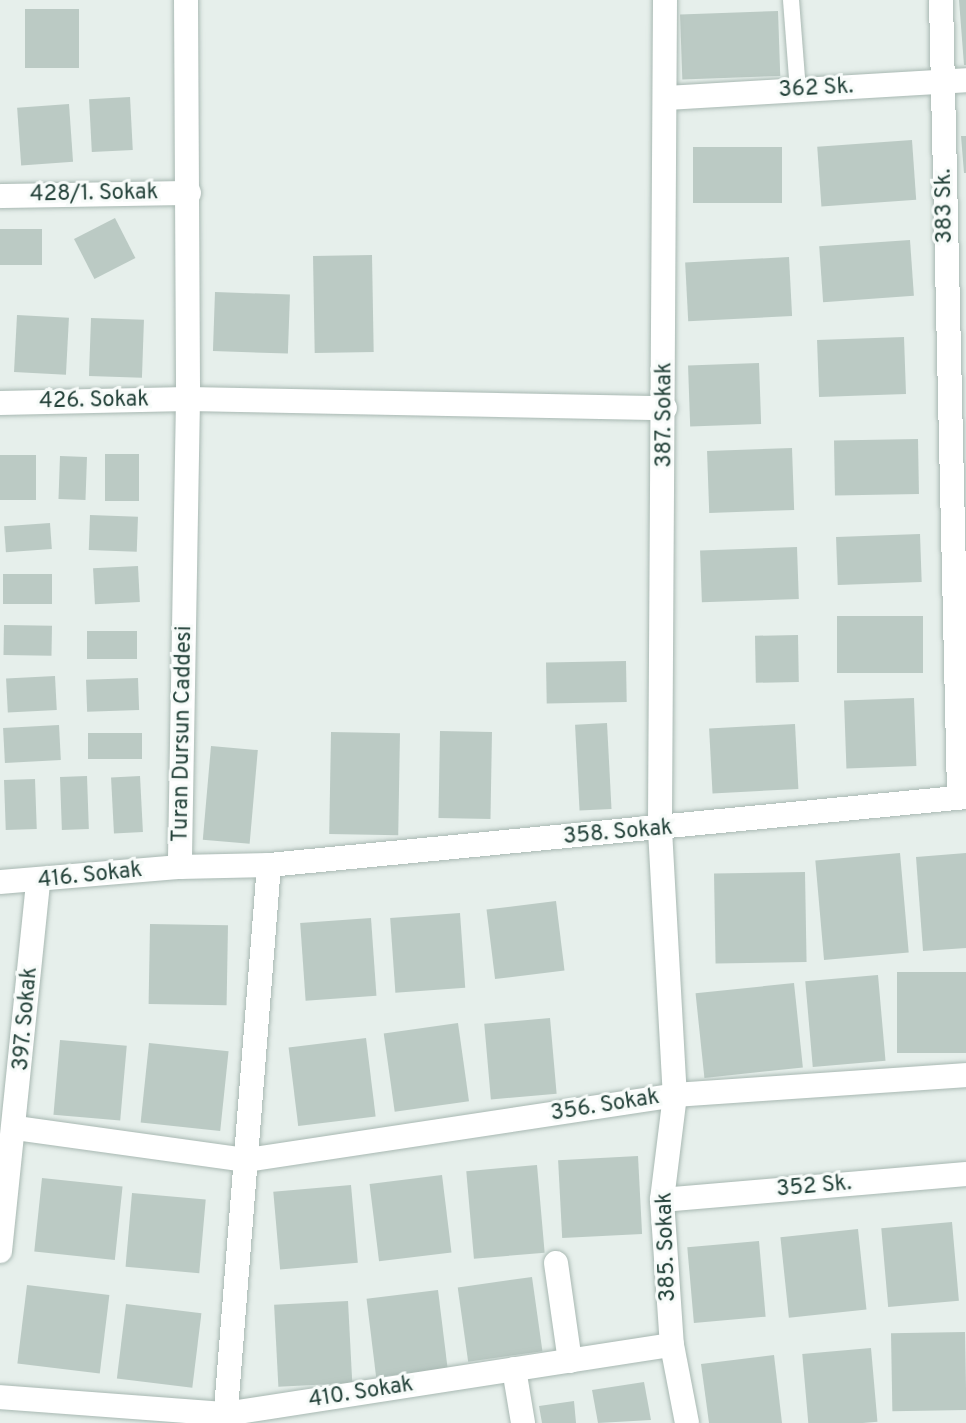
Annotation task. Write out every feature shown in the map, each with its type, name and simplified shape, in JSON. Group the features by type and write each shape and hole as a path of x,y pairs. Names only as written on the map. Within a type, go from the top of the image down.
{"street":[{"name":"Turan Dursun Caddesi","path":"186,0 188,399 180,867 269,865"},
{"name":"387. Sokak","path":"660,830 665,408 665,0"},
{"name":"383 Sk.","path":"941,0 954,80 963,797"},
{"name":"362 Sk.","path":"666,98 954,80"},
{"name":"428/1. Sokak","path":"0,196 189,193"},
{"name":"426. Sokak","path":"0,403 188,399 665,408"},
{"name":"358. Sokak","path":"269,865 660,830 963,797"},
{"name":"385. Sokak","path":"660,830 675,1095 662,1200 672,1345 687,1423"},
{"path":"225,1419 269,865"},
{"name":"416. Sokak","path":"0,882 38,882 180,867"},
{"name":"397. Sokak","path":"0,1251 5,1170 16,1128 38,882"},
{"name":"356. Sokak","path":"16,1128 247,1160 675,1095 966,1075"},
{"name":"352 Sk.","path":"662,1200 966,1174"},
{"path":"556,1263 570,1361"},
{"name":"410. Sokak","path":"0,1397 225,1419 672,1345"},
{"path":"514,1369 523,1423"}],"lane":[{"path":"791,0 798,90"}],"building":[{"path":"959,0 966,0 966,65 964,65"},
{"path":"25,9 79,9 79,68 25,68"},
{"path":"778,11 780,76 682,79 680,14"},
{"path":"130,97 133,150 92,152 89,99"},
{"path":"69,104 73,162 21,165 17,108"},
{"path":"961,136 966,136 966,173 964,173"},
{"path":"912,140 916,200 821,206 817,147"},
{"path":"693,147 782,147 782,203 693,203"},
{"path":"115,218 135,258 94,279 74,239"},
{"path":"0,229 42,229 42,265 0,265"},
{"path":"910,240 914,296 823,302 819,246"},
{"path":"372,255 374,352 315,353 313,256"},
{"path":"789,257 792,316 688,321 685,262"},
{"path":"215,292 290,295 288,354 213,351"},
{"path":"17,315 69,318 66,375 14,372"},
{"path":"91,318 144,320 142,378 89,376"},
{"path":"904,337 906,394 819,397 817,340"},
{"path":"759,363 761,424 690,426 688,365"},
{"path":"918,439 919,494 835,495 834,440"},
{"path":"792,448 794,510 709,513 707,451"},
{"path":"105,454 139,454 139,501 105,501"},
{"path":"0,455 36,455 36,500 0,500"},
{"path":"60,456 87,457 85,500 58,499"},
{"path":"90,515 138,517 137,552 89,550"},
{"path":"50,523 52,549 6,552 4,526"},
{"path":"920,534 922,582 838,585 836,537"},
{"path":"797,547 799,599 702,602 700,550"},
{"path":"138,566 140,602 95,604 93,568"},
{"path":"3,574 52,574 52,604 3,604"},
{"path":"837,616 923,616 923,673 837,673"},
{"path":"4,625 52,626 51,656 3,655"},
{"path":"87,631 137,631 137,659 87,659"},
{"path":"798,635 799,682 756,683 755,636"},
{"path":"626,661 627,702 547,703 546,662"},
{"path":"55,676 57,710 8,713 6,679"},
{"path":"138,678 139,710 87,712 86,680"},
{"path":"914,698 916,766 846,768 844,700"},
{"path":"607,723 612,809 580,811 575,725"},
{"path":"795,724 798,789 713,793 709,729"},
{"path":"59,725 61,760 5,763 3,728"},
{"path":"440,731 492,732 490,819 438,818"},
{"path":"331,732 400,733 398,835 329,834"},
{"path":"88,733 142,733 142,759 88,759"},
{"path":"211,746 258,750 250,844 203,840"},
{"path":"87,776 89,829 62,830 60,777"},
{"path":"140,776 143,832 114,833 111,778"},
{"path":"35,779 37,829 6,830 4,780"},
{"path":"900,853 909,953 824,960 815,860"},
{"path":"966,853 966,948 923,951 916,857"},
{"path":"805,872 807,962 716,964 714,874"},
{"path":"556,901 565,970 495,979 487,910"},
{"path":"460,913 465,988 395,993 390,918"},
{"path":"371,918 376,996 306,1001 300,923"},
{"path":"150,924 228,925 227,1005 149,1004"},
{"path":"897,972 966,972 966,1053 897,1053"},
{"path":"878,975 885,1061 813,1067 805,981"},
{"path":"794,983 803,1068 704,1078 696,993"},
{"path":"550,1018 557,1094 491,1099 484,1024"},
{"path":"458,1023 469,1101 395,1112 384,1033"},
{"path":"366,1038 376,1116 298,1126 289,1048"},
{"path":"60,1040 127,1046 120,1121 53,1115"},
{"path":"149,1043 229,1051 220,1131 141,1123"},
{"path":"638,1156 642,1234 562,1238 558,1160"},
{"path":"537,1165 545,1253 474,1259 466,1171"},
{"path":"442,1175 452,1252 379,1261 370,1184"},
{"path":"42,1178 123,1186 115,1260 34,1252"},
{"path":"351,1185 358,1263 280,1270 273,1192"},
{"path":"132,1193 206,1199 199,1273 126,1267"},
{"path":"952,1222 959,1301 888,1307 881,1228"},
{"path":"858,1229 866,1310 789,1318 780,1237"},
{"path":"759,1241 766,1317 694,1323 687,1247"},
{"path":"532,1277 542,1351 468,1362 458,1287"},
{"path":"27,1285 109,1295 100,1374 17,1363"},
{"path":"438,1290 448,1368 376,1377 367,1299"},
{"path":"348,1301 352,1383 278,1387 274,1305"},
{"path":"126,1304 201,1313 192,1388 117,1378"},
{"path":"965,1332 966,1410 892,1411 891,1333"},
{"path":"871,1348 877,1422 808,1423 802,1354"},
{"path":"774,1355 782,1423 709,1423 701,1364"},
{"path":"644,1382 651,1420 598,1423 592,1390"},
{"path":"574,1401 576,1423 542,1423 539,1406"}]}
